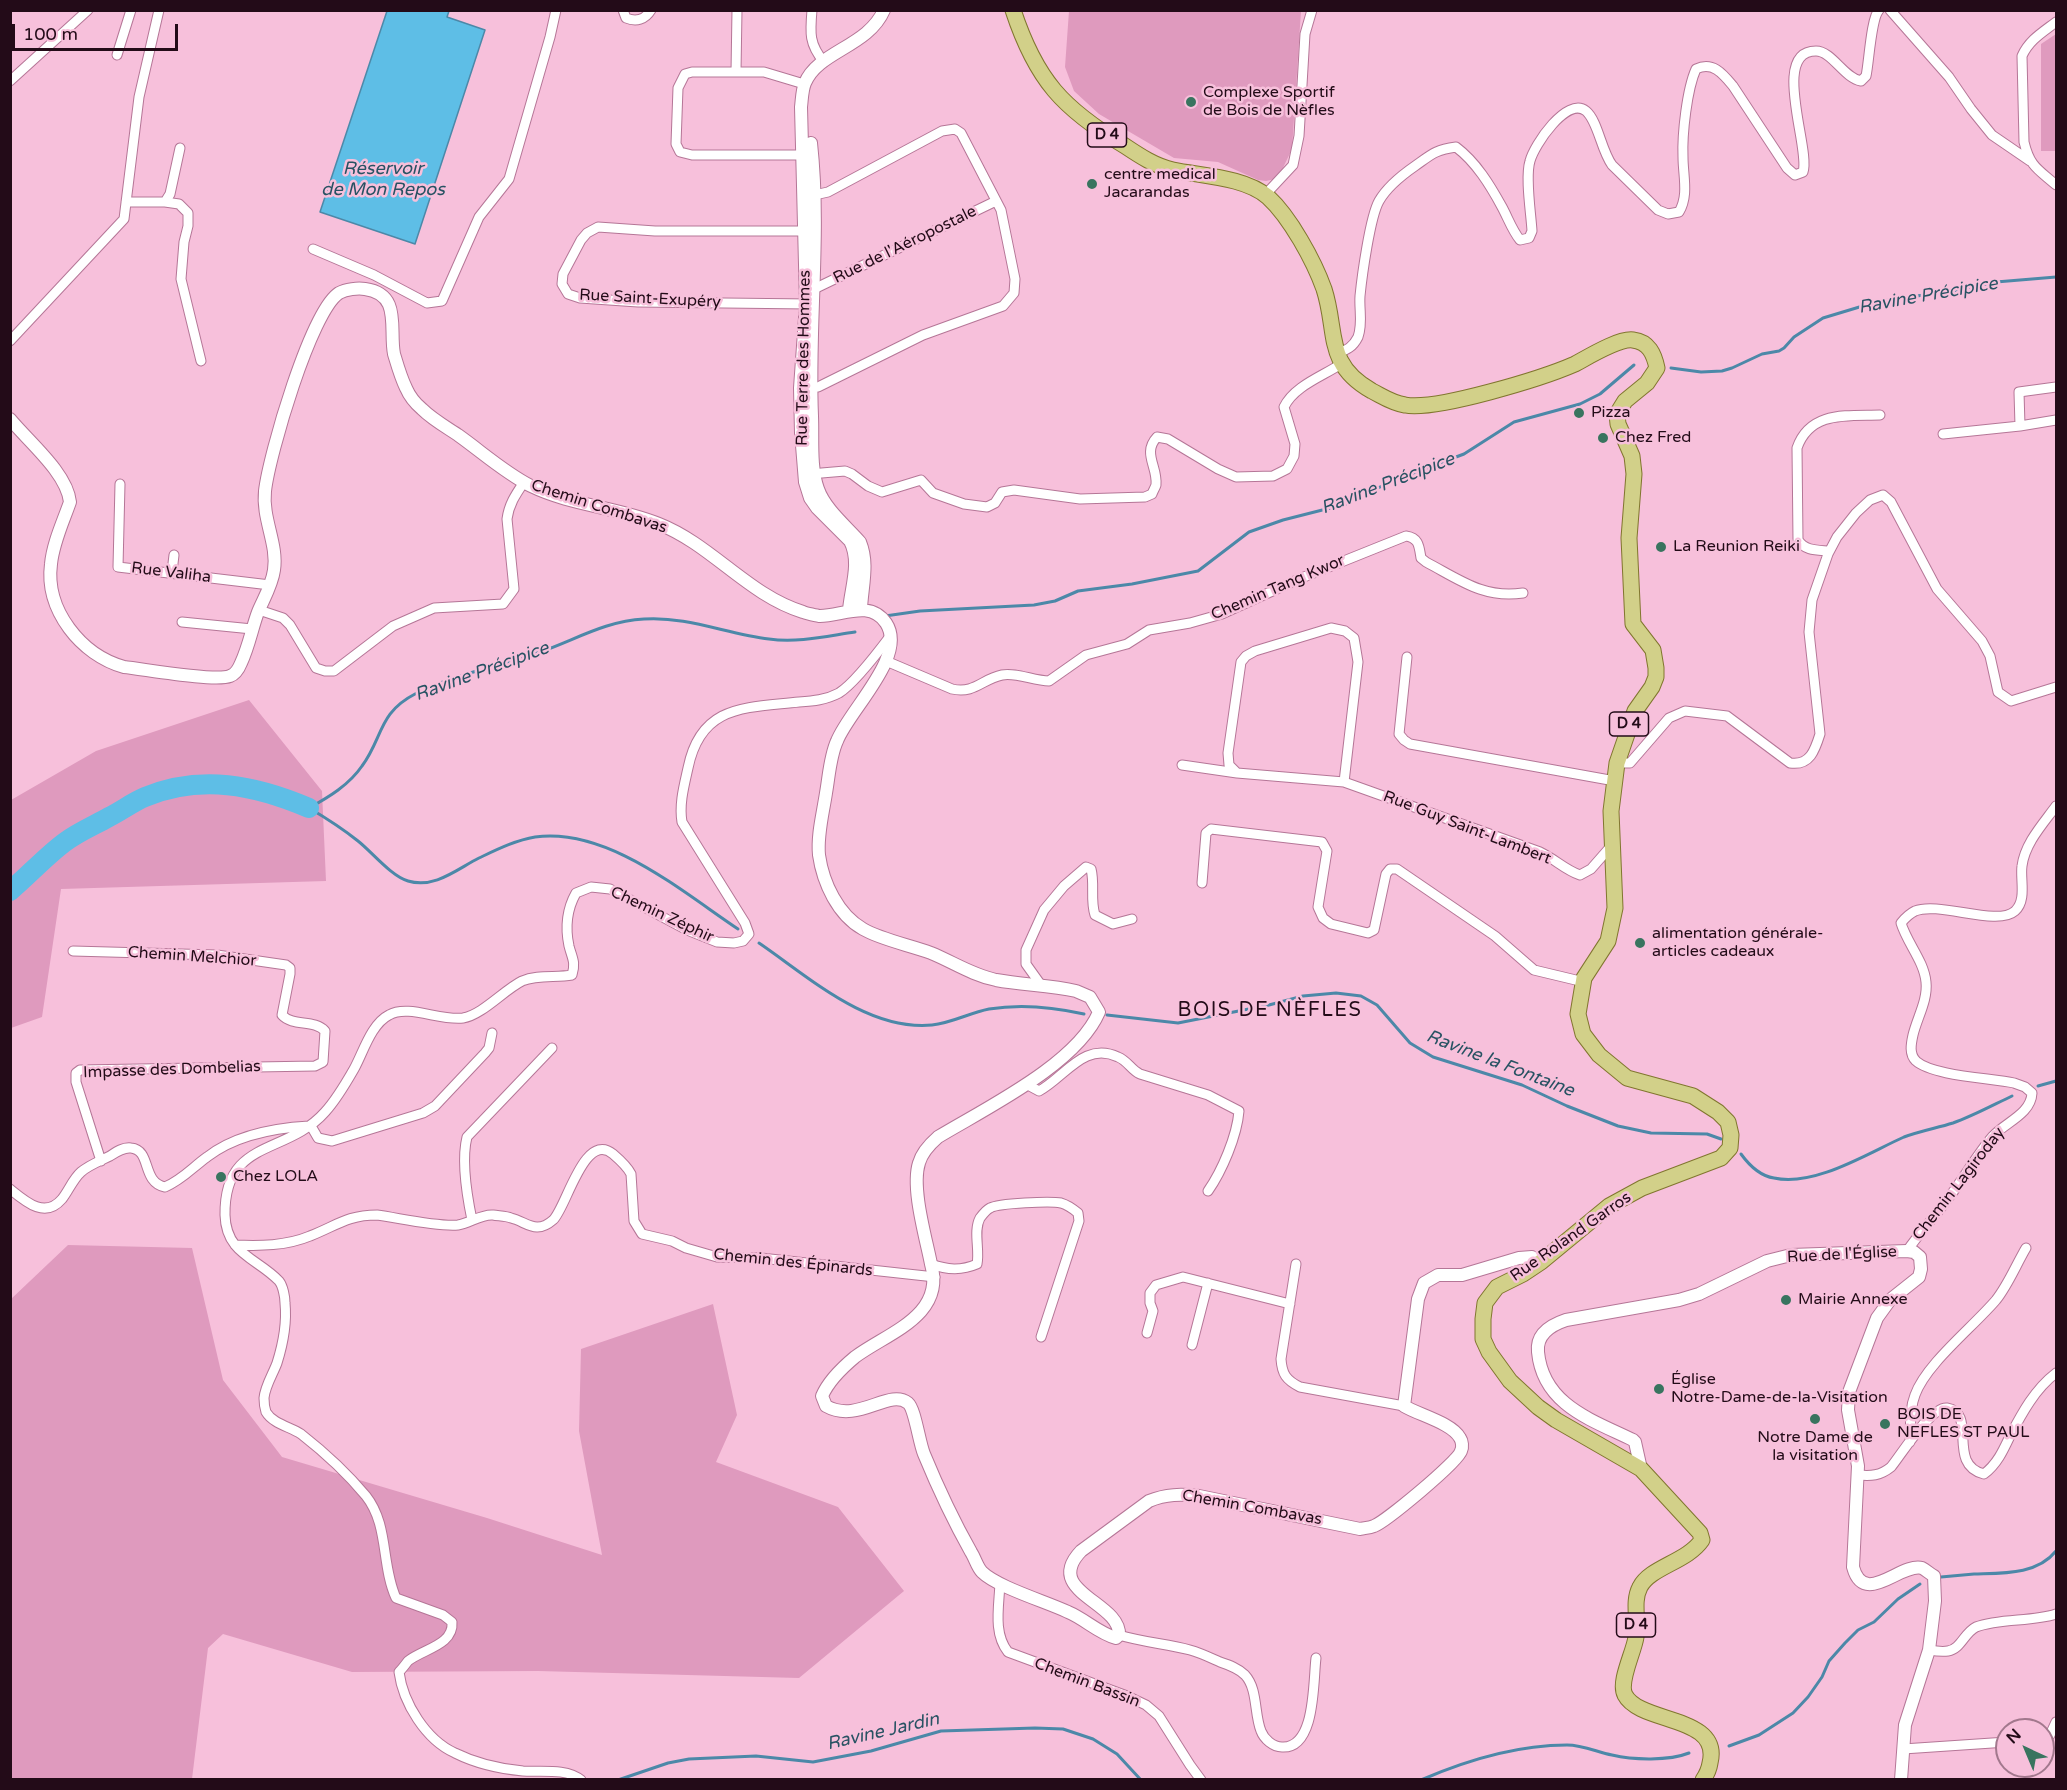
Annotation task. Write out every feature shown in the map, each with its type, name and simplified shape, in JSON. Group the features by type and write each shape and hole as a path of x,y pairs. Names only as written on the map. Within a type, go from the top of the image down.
{"main road":[{"name":"D 4","path":"1013,10 1031,57 1045,80 1077,113 1113,140 1158,167 1233,181 1265,195 1286,219 1317,271 1324,291 1339,359"},
{"name":"Rue Roland Garros","path":"1339,359 1358,383 1388,400 1405,405 1431,405 1514,384 1574,364 1607,347 1631,339 1648,346 1655,357 1657,368 1647,383 1625,401 1617,414 1618,424 1632,456 1634,474 1629,538 1633,624 1653,650 1656,677 1652,687 1635,711 1617,763 1611,811 1615,908 1608,941 1584,982 1578,1014 1583,1034 1599,1055 1627,1078 1693,1096 1718,1112 1728,1122 1731,1135 1730,1148 1721,1158 1642,1188 1609,1206 1541,1262 1497,1287 1485,1303 1482,1319 1483,1339 1489,1352 1510,1381 1556,1420 1641,1469"},
{"name":"D 4","path":"1641,1469 1700,1533 1702,1540 1696,1549 1649,1577 1640,1587 1637,1601 1636,1636 1623,1685 1624,1694 1631,1703 1694,1729 1707,1741 1713,1749 1708,1773 1703,1779"}],"street":[{"path":"10,81 88,10"},
{"path":"117,56 131,10"},
{"path":"10,341 124,219 139,97 159,10"},
{"path":"312,249 374,275 428,303 442,301 479,217 508,179 556,10"},
{"path":"623,10 626,18 639,21 651,10"},
{"path":"736,72 737,10"},
{"path":"812,10 810,31 812,44 824,62"},
{"path":"808,155 692,156 680,152 676,144 678,88 685,74 692,72 764,72 804,86 809,75 824,62 871,30 884,10"},
{"path":"1265,195 1293,165 1299,136 1305,34 1312,10"},
{"path":"809,474 845,471 882,492 921,480 933,493 964,504 987,507 995,503 1002,492 1014,490 1080,499 1145,497 1152,494 1156,485 1149,454 1151,443 1157,437 1168,439 1218,470 1236,477 1273,476 1287,469 1294,456 1295,444 1284,407 1288,399 1339,359 1358,337 1362,317 1360,297 1373,219 1379,202 1390,187 1406,172 1438,150 1456,147 1469,156 1520,240 1529,238 1532,231 1529,162 1538,143 1565,111 1574,107 1584,109 1591,116 1606,156 1612,165 1658,210 1668,214 1679,212 1685,201 1682,154 1689,91 1696,69 1704,65 1714,68 1733,86 1787,168 1795,175 1803,172 1805,165 1798,125 1794,75 1798,61 1804,54 1816,51 1824,53 1853,80 1861,81 1866,76 1873,27 1879,10"},
{"path":"1890,10 1949,77 1992,135 2030,161 2056,185"},
{"path":"2030,161 2024,142 2022,56 2030,42 2056,22"},
{"name":"Rue Terre des Hommes","path":"804,86 801,106 814,192 814,289 810,304"},
{"name":"Rue de l'Aéropostale","path":"806,388 818,387 923,335 995,309 1009,301 1016,288 1001,210 962,133 956,129 942,131 828,192 819,194 814,192"},
{"path":"165,202 170,194 180,148"},
{"name":"Rue Terre des Hommes","path":"808,155 805,231 810,304 806,388 801,433 809,474 810,498 850,541 854,549 855,610"},
{"name":"Rue de l'Aéropostale","path":"814,289 996,201"},
{"path":"126,202 179,204 188,213 181,279 201,361"},
{"name":"Rue Saint-Exupéry","path":"805,231 655,231 598,227 587,233 581,240 563,274 562,284 568,294 580,298 638,302 810,304"},
{"name":"Chemin Combavas","path":"10,419 58,474 69,491 70,502 50,565 51,579 60,614 76,637 112,663 124,667 210,677 230,676 237,671 275,567 264,512 274,444 298,370 326,309 340,292 354,288 380,293 389,303 393,314 394,352 406,390 422,410 524,482 557,496 658,524 693,540 772,599 805,613 821,616 855,610"},
{"path":"2020,426 2019,392 2056,387"},
{"path":"1829,551 1807,549 1798,540 1797,448 1801,437 1815,422 1844,416 1880,415"},
{"path":"1943,434 2056,420"},
{"path":"259,610 283,618 290,625 316,668 334,671 393,626 434,608 503,604 514,589 508,511 510,503 524,482"},
{"name":"Rue Valiha","path":"120,484 118,567 270,585"},
{"path":"1617,763 1630,763 1669,718 1685,711 1727,716 1790,763 1798,764 1808,760 1820,734 1809,618 1812,600 1829,551 1837,537 1870,500 1884,495 1937,589 1982,641 1990,656 1998,692 2011,701 2056,687"},
{"name":"Chemin Tang Kwor","path":"886,661 952,689 962,691 979,687 1002,675 1049,681 1086,655 1127,644 1149,630 1190,623 1222,614 1406,536 1413,537 1419,543 1421,558 1426,562 1482,591 1498,595 1523,592"},
{"path":"172,572 174,555"},
{"path":"855,610 875,613 884,619 891,634 890,652 879,674 835,743 825,798 819,853 826,881 836,902 864,930 930,953 979,976 1076,991 1090,997 1099,1012 1094,1024 1084,1037 1046,1070 938,1137 929,1145 920,1161 916,1176 935,1278 927,1304 916,1317 855,1358 826,1387 822,1396 826,1406 835,1412 847,1413 890,1399 909,1403 913,1409 919,1442 956,1526 980,1571 1000,1583 1072,1613 1106,1635 1116,1638 1119,1635 1143,1642 1190,1650 1237,1669 1246,1675 1252,1690 1261,1732 1277,1747 1288,1748 1295,1744 1306,1729 1310,1714 1316,1658"},
{"path":"182,622 252,629"},
{"path":"1237,773 1229,765 1228,753 1241,662 1255,651 1331,628 1345,631 1354,638 1358,662 1344,782"},
{"name":"Chemin Zéphir","path":"581,1779 572,1773 520,1770 473,1761 453,1753 425,1730 419,1721 401,1688 399,1672 409,1661 447,1638 452,1629 452,1622 443,1615 396,1598 389,1583 378,1515 367,1498 349,1477 299,1433 274,1420 266,1412 264,1398 278,1360 284,1331 284,1295 280,1282 244,1255 235,1245 225,1215 230,1180 241,1163 250,1155 283,1142 311,1126 326,1111 352,1072 375,1028 388,1015 401,1011 465,1018 521,981 535,977 572,975 575,965 569,945 567,924 569,906 576,893 591,887 610,889 687,930 717,942 743,941 749,934 745,923 681,822 681,800 689,760 696,741 700,734 724,714 741,708 821,700 840,692 891,634"},
{"path":"1407,657 1399,734 1410,744 1614,781"},
{"name":"Rue Guy Saint-Lambert","path":"1182,765 1237,773 1344,782 1540,852 1551,857 1570,872 1580,875 1591,869 1612,845"},
{"name":"Chemin Lagiroday","path":"1907,1251 1919,1232 1944,1205 1992,1136 2023,1112 2031,1101 2032,1093 2025,1087 2014,1083 1943,1072 1925,1067 1915,1060 1911,1050 1926,995 1926,983 1924,972 1904,935 1901,923 1907,916 1924,909 2000,916 2016,910 2020,903 2022,867 2026,850 2056,806"},
{"path":"1202,883 1206,832 1211,830 1322,842 1327,850 1318,907 1323,918 1331,924 1368,933 1374,930 1386,874 1390,869 1397,869 1495,936 1534,970 1584,982"},
{"path":"1041,985 1026,964 1026,950 1044,910 1064,886 1086,867 1091,869 1094,880 1092,907 1095,915 1113,924 1132,919"},
{"name":"Chemin Melchior","path":"73,951 217,955 286,965 290,968 290,974 282,1015 289,1020 320,1026 325,1031 323,1062"},
{"path":"10,1189 30,1206 43,1209 55,1205 81,1173 123,1149 133,1148 144,1157 150,1176 155,1183 165,1187 177,1182 207,1156 230,1142 292,1127 311,1126 318,1138 332,1141 423,1113 435,1106 485,1053 489,1048 492,1033"},
{"path":"472,1220 468,1199 465,1146 467,1137 552,1048"},
{"path":"1026,1084 1039,1091 1075,1061 1094,1052 1115,1055 1128,1062 1135,1072 1208,1095 1239,1111 1239,1121 1218,1176 1208,1191"},
{"name":"Impasse des Dombelias","path":"101,1161 76,1082 76,1073 80,1070 315,1066 323,1062"},
{"name":"Chemin des Épinards","path":"235,1245 287,1243 309,1237 347,1218 363,1215 459,1225 488,1215 512,1218 529,1227 540,1227 554,1220 580,1168 592,1154 601,1150 610,1152 628,1167 632,1174 634,1221 642,1234 672,1241 686,1248 717,1257 761,1258 935,1278"},
{"path":"931,1264 945,1270 966,1269 977,1264 980,1254 978,1224 988,1208 998,1205 1060,1203 1070,1206 1078,1213 1079,1221 1041,1337"},
{"path":"1910,1442 1914,1397 1921,1382 1932,1367 1998,1297 2026,1248"},
{"name":"Rue de l'Église","path":"1641,1469 1633,1440 1598,1425 1562,1402 1545,1380 1539,1364 1538,1347 1544,1333 1552,1324 1699,1294 1767,1261 1791,1254 1907,1251 1914,1252 1920,1257 1921,1269 1918,1277 1890,1300 1877,1318 1850,1392 1848,1410 1858,1466 1853,1567 1855,1575 1861,1581 1873,1585 1884,1582 1908,1569 1921,1568 1934,1576 1935,1601 1929,1650 1905,1725 1901,1779"},
{"path":"1296,1264 1281,1359 1282,1372 1289,1381 1300,1387 1404,1406 1418,1299 1424,1282 1438,1275 1462,1275 1519,1258 1532,1257 1541,1262"},
{"path":"1147,1333 1153,1311 1150,1293 1156,1285 1183,1277 1290,1304"},
{"path":"1192,1345 1208,1283"},
{"path":"1858,1475 1874,1476 1884,1473 1939,1409 1948,1408 1957,1413 1962,1424 1966,1462 1974,1472 1984,1474 1995,1466 2023,1411 2045,1382 2056,1373"},
{"name":"Chemin Combavas","path":"1119,1635 1112,1620 1076,1587 1070,1574 1072,1561 1081,1551 1149,1500 1179,1494 1210,1498 1360,1529 1375,1526 1444,1471 1461,1452 1462,1440 1447,1426 1404,1406"},
{"name":"Chemin Bassin","path":"1000,1583 998,1628 1000,1643 1008,1652 1146,1705 1159,1716 1190,1766 1201,1779"},
{"path":"1929,1650 1948,1651 1957,1648 1975,1628 2056,1614"},
{"path":"1903,1749 1995,1743"}],"shaded area":[{"name":"Complexe Sportif de Bois de Nèfles","path":"1069,11 1301,11 1292,149 1281,172 1275,179 1258,180 1218,162 1174,158 1099,114 1074,91 1065,67"},
{"path":"2056,34 2056,151 2041,151 2041,44"},
{"path":"249,700 322,791 326,881 61,889 42,1017 11,1028 11,800 96,751"},
{"path":"68,1245 192,1248 223,1380 282,1457 602,1555 579,1431 581,1349 713,1304 737,1415 716,1462 838,1507 904,1591 799,1678 538,1671 352,1672 223,1634 208,1648 192,1779 11,1779 10,1300"}],"water":[{"name":"Réservoir de Mon Repos","path":"387,11 449,11 447,17 485,30 415,244 320,212"}],"waterway":[{"name":"Ravine Précipice","path":"1671,368 1701,372 1732,368 1762,354 1779,351 1794,337 1823,318 1876,302 1996,282 2056,277"},
{"name":"Ravine Précipice","path":"885,616 920,611 1034,605 1055,601 1078,591 1132,584 1198,571 1249,532 1283,520 1346,504 1392,481 1464,454 1514,422 1580,404 1600,394 1634,365"},
{"name":"Ravine Précipice","path":"738,929 642,865 589,842 562,837 528,838 492,852 437,880 418,883 408,881 395,874 352,837 309,808 338,790 357,773 369,756 388,718 403,701 445,681 540,652 603,627 644,619 676,620 753,637 780,640 855,632"},
{"name":"Ravine Précipice","path":"10,891 70,838 140,799 166,790 207,784 228,785 268,793 309,808"},
{"name":"Ravine la Fontaine","path":"759,943 840,999 885,1020 908,1025 932,1025 989,1009 1012,1007 1048,1008 1084,1014"},
{"name":"Ravine la Fontaine","path":"1107,1015 1178,1023 1303,996 1336,993 1361,996 1377,1005 1410,1043 1433,1057 1522,1085 1618,1126 1651,1133 1707,1134 1721,1139"},
{"name":"Ravine la Fontaine","path":"2038,1086 2056,1081"},
{"name":"Ravine la Fontaine","path":"1741,1154 1755,1169 1769,1177 1807,1178 1841,1167 1904,1137 1953,1123 2012,1096"},
{"name":"Ravine Jardin","path":"1941,1577 2007,1573 2029,1569 2039,1565 2056,1551"},
{"name":"Ravine Jardin","path":"1729,1746 1759,1735 1793,1713 1808,1697 1822,1677 1829,1661 1845,1643 1858,1630 1874,1622 1898,1599 1920,1584"},
{"name":"Ravine Jardin","path":"618,1780 668,1763 689,1759 756,1756 813,1762 871,1751 941,1731 1035,1728 1063,1729 1093,1739 1117,1754 1141,1780"},
{"name":"Ravine Jardin","path":"1421,1780 1493,1755 1548,1746 1573,1745 1612,1755 1640,1759 1681,1756 1689,1753"}],"place":[{"name":"Complexe Sportif de Bois de Nèfles","path":"1191,102"},
{"name":"centre medical Jacarandas","path":"1092,184"},
{"name":"Pizza","path":"1579,413"},
{"name":"Chez Fred","path":"1603,438"},
{"name":"La Reunion Reiki","path":"1661,547"},
{"name":"alimentation générale- articles cadeaux","path":"1640,943"},
{"name":"Chez LOLA","path":"221,1177"},
{"name":"Mairie Annexe","path":"1786,1300"},
{"name":"Église Notre-Dame-de-la-Visitation","path":"1659,1389"},
{"name":"Notre Dame de la visitation","path":"1815,1419"},
{"name":"BOIS DE NEFLES ST PAUL","path":"1885,1424"}],"district":[{"name":"BOIS DE NÈFLES","path":"1270,1011"}]}
